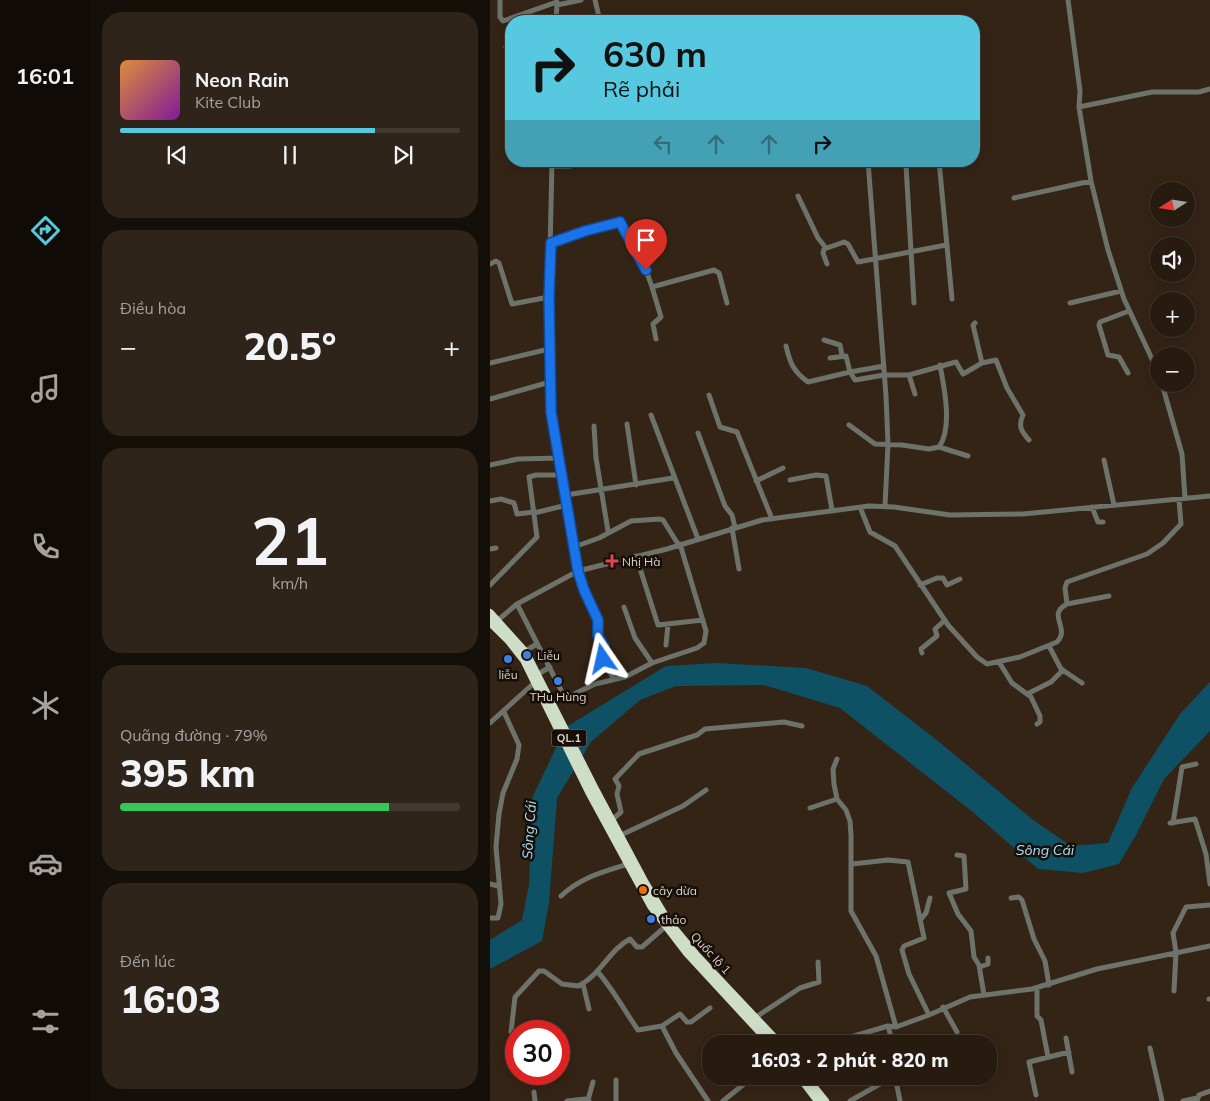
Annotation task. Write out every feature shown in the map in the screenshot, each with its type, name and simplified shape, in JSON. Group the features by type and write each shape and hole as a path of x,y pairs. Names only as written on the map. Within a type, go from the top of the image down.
{"highway":[{"name":"QL.1","path":"490,613 524,660 534,683 541,690"},
{"name":"QL.1","path":"494,621 525,651 538,674 541,690 592,790"},
{"name":"Quốc lộ 1","path":"592,790 613,819 644,881 668,921 710,970 772,1035"},
{"name":"Quốc lộ 1","path":"592,790 628,864 665,927 763,1035"},
{"path":"806,1085 818,1101"},
{"path":"812,1085 824,1101"}],"street":[{"path":"500,0 500,17 503,21 505,20"},
{"path":"520,15 557,2 581,0"},
{"path":"595,0 599,15"},
{"path":"1068,0 1079,82 1079,107 1091,181 1108,250 1121,290 1150,355"},
{"path":"556,15 557,2"},
{"path":"1079,107 1152,92 1192,93 1210,89"},
{"path":"552,167 549,349 552,420 578,571 584,590 598,620 598,636 604,646 604,664 614,679"},
{"path":"868,167 874,259 884,366 888,444 885,506"},
{"path":"906,167 914,303"},
{"path":"940,167 952,299"},
{"path":"1014,198 1091,181"},
{"path":"798,196 818,238 826,248"},
{"path":"551,243 585,231 620,222 652,286 661,318 653,324 656,339"},
{"path":"827,264 823,251 826,248 846,242 857,261 946,245"},
{"path":"490,264 496,261 499,263 512,304 549,297"},
{"path":"652,286 714,270 719,273 727,303"},
{"path":"1070,303 1121,290"},
{"path":"1128,373 1118,356 1108,355 1099,325 1100,322 1129,311"},
{"path":"975,323 973,325 982,363"},
{"path":"824,340 840,345 842,355 846,356 850,372 855,380 884,375 909,374 957,362 963,374 982,363 993,360 998,362 1007,388 1023,415 1020,429 1029,440"},
{"path":"786,346 788,360 793,370 808,382 884,366"},
{"path":"490,363 549,349"},
{"path":"830,358 842,355"},
{"path":"940,365 946,399 946,424 944,440 940,447"},
{"path":"909,374 915,394"},
{"path":"490,399 550,382"},
{"path":"1164,392 1182,454 1185,498"},
{"path":"709,395 720,427 736,430 772,519"},
{"path":"651,414 673,478 698,540"},
{"path":"627,424 636,485"},
{"path":"849,425 872,443 928,449 940,447 968,456"},
{"path":"594,426 596,458 608,531"},
{"path":"698,433 725,506 732,515 739,569"},
{"path":"490,465 528,458 559,458"},
{"path":"1104,460 1114,505"},
{"path":"756,481 783,468"},
{"path":"490,583 527,545 536,540 529,477 536,475 562,475"},
{"path":"790,480 826,476 832,510"},
{"path":"566,495 673,478"},
{"path":"494,621 517,604 578,571 772,519 832,510 885,506 950,515 1023,514 1210,496"},
{"path":"1067,604 1065,588 1067,582 1147,554 1163,543 1181,524 1179,500"},
{"path":"490,501 511,501 514,503 517,514 567,506"},
{"path":"860,507 870,532 895,546 945,620 985,663 1020,657 1049,646 1060,640 1062,630 1057,613 1059,609 1067,604 1109,596"},
{"path":"1092,507 1098,522 1103,522"},
{"path":"517,604 557,684 566,697 595,684 614,679 701,646 706,632 704,620 679,544 663,520 631,521 608,531 599,538 574,547"},
{"path":"636,556 658,625 704,620"},
{"path":"920,585 937,578 943,578 947,586 960,580"},
{"path":"624,608 635,638 652,663"},
{"path":"922,653 921,649 937,636 936,629 945,620"},
{"path":"666,645 668,624"},
{"path":"525,651 537,644"},
{"path":"1049,646 1063,670 1082,683"},
{"path":"999,662 1012,683 1031,697 1040,716 1040,722 1037,724"},
{"path":"538,674 550,667"},
{"path":"1027,694 1051,682 1063,670"},
{"path":"490,724 534,683"},
{"path":"490,918 496,919 499,915 496,846 499,814 503,793 517,759 519,745 504,712"},
{"path":"613,819 621,812 617,794 619,786 615,779 639,754 697,735 705,729 784,722 802,726"},
{"path":"837,758 832,773 837,798 846,810 850,821 852,864 851,911 876,956 896,1026"},
{"path":"1196,764 1182,767 1172,823 1195,819 1206,854 1210,884"},
{"path":"621,835 682,806 706,790"},
{"path":"810,808 837,798"},
{"path":"957,855 964,856 966,889 950,892 949,896 962,921 971,931 974,957 980,967 984,995"},
{"path":"852,864 888,860 908,862 924,939 904,946 902,950 909,974 929,1015"},
{"path":"561,896 572,885 594,874 628,864"},
{"path":"490,884 498,886"},
{"path":"1011,898 1017,897 1022,900 1034,939 1045,961 1048,985"},
{"path":"920,920 926,913 930,898"},
{"path":"1174,991 1176,982 1176,952 1172,933 1185,908 1210,905"},
{"path":"512,1020 514,997 539,971 544,971 562,984 574,987 583,984 627,940 631,939 637,947 642,947 665,927"},
{"path":"857,1035 888,1026 896,1026 929,1015 965,998 1037,988 1097,969 1210,946"},
{"path":"980,967 988,964 988,958"},
{"path":"756,1017 800,988 819,982 818,962"},
{"path":"597,971 612,988 623,1009 638,1030 662,1026 680,1014 687,1022 691,1022 710,1008"},
{"path":"583,984 588,1009"},
{"path":"1037,988 1037,1016 1041,1020 1048,1057"},
{"path":"943,1007 957,1032"},
{"path":"662,1026 676,1053 708,1101"},
{"path":"888,1026 890,1035"},
{"path":"1066,1038 1072,1072"},
{"path":"1150,1048 1162,1101"},
{"path":"1036,1095 1029,1062 1069,1052"},
{"path":"616,1080 616,1101"},
{"path":"568,1101 588,1100 593,1082"},
{"path":"723,1101 743,1085"},
{"path":"850,1101 879,1085"},
{"path":"897,1085 900,1101"},
{"path":"1183,1101 1197,1099 1210,1091"},
{"path":"534,1092 535,1101"}],"water":[{"name":"Sông Cái","path":"717,663 806,668 867,686 938,741 1033,820 1071,846 1108,843 1132,788 1180,714 1210,682 1210,731 1164,779 1119,864 1083,873 1038,869 974,813 840,708 764,685 676,686 640,700 591,742 557,798 549,903 542,941 490,969 490,940 522,920 529,885 532,798 566,727 666,666"}],"place":[{"name":"Nhị Hà","path":"612,561"},
{"name":"Liễu","path":"527,655"},
{"name":"liễu","path":"508,659"},
{"name":"THu Hùng","path":"558,681"},
{"name":"cây dừa","path":"643,890"},
{"name":"thảo","path":"651,919"}],"route":[{"path":"603,659 604,646 598,636 599,623 584,590 578,571 562,469 552,420 549,349 551,243 585,231 620,222 646,270"}]}
